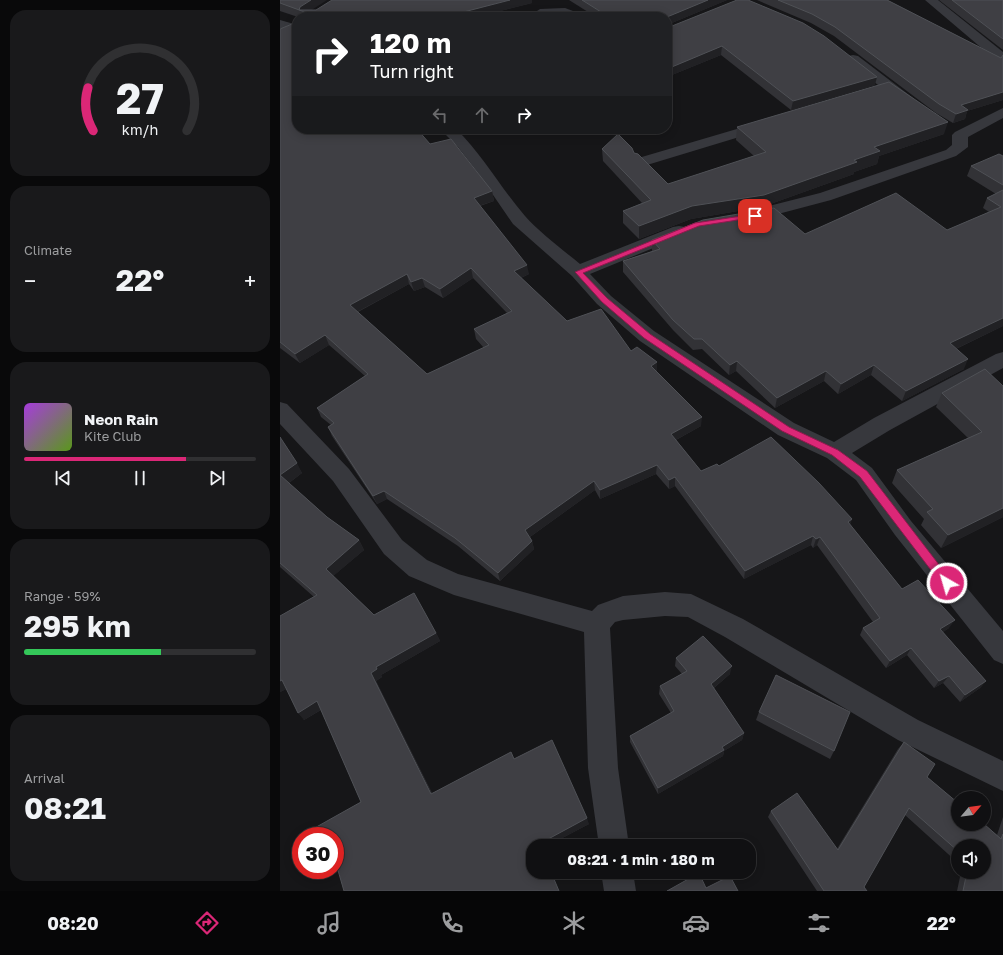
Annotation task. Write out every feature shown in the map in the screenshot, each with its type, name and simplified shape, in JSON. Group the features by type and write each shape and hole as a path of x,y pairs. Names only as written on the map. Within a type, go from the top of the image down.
{"street":[{"path":"931,0 1003,60"},
{"path":"535,11 565,12"},
{"path":"843,51 888,87 918,108"},
{"path":"873,91 888,87"},
{"path":"734,219 768,213 865,183 951,153 960,147 955,132 1003,112"},
{"path":"641,162 776,121"},
{"path":"452,134 463,144 484,170 519,220 578,272 604,300 647,336 786,429 835,452 864,474 908,534 1003,651"},
{"path":"578,272 692,226"},
{"path":"835,452 882,424 1003,359"},
{"path":"280,410 341,475 394,547 418,568 454,584 597,624"},
{"path":"613,839 603,768 597,624 606,613 623,608 665,604 691,606 734,628 908,730 1003,776"},
{"path":"618,879 620,891"}],"building":[{"path":"280,0 311,0 300,7 299,10 280,3"},
{"path":"332,0 510,0 464,12 305,12 299,10 316,10"},
{"path":"582,0 708,0 672,15 672,12 601,12"},
{"path":"737,0 748,0 803,23 824,36 877,77 793,101 722,46 672,67 672,26"},
{"path":"778,0 887,0 1001,58 1003,55 1003,92 961,105 968,110 956,114 939,104 835,27 812,14"},
{"path":"952,0 1003,0 1003,39"},
{"path":"292,24 292,134 421,134 430,144 451,139 492,191 474,198 527,265 514,271 567,321 601,309 631,351 637,347 657,362 651,366 702,417 671,434 701,471 717,464 719,466 771,437 819,483 852,519 848,522 902,589 918,580 955,620 940,629 986,681 965,695 949,676 939,681 911,648 890,661 863,628 880,618 820,537 816,539 813,536 745,571 675,477 669,480 657,465 600,490 594,481 525,530 532,541 498,573 455,538 384,491 373,496 328,427 334,423 317,408 368,374 325,335 295,354 280,342 280,29","holes":["471,268 512,311 474,329 489,345 427,374 350,305 407,274 411,282 422,278 440,289"]},
{"path":"889,82 948,122 874,147 880,151 854,160 857,162 764,195 692,206 639,226 623,211 651,200 602,149 618,134 632,148 634,153 638,154 668,184 766,152 737,127"},
{"path":"999,154 1003,156 1003,185 971,166"},
{"path":"1003,190 1003,318 950,343 968,359 906,391 874,365 841,384 826,371 777,398 737,361 730,365 702,339 694,339 673,320 623,261 660,249 652,240 703,220 774,208 805,234 896,193 947,230 1001,207 987,198"},
{"path":"985,369 1003,386 1003,508 948,535 927,512 933,509 897,470 982,432 942,393"},
{"path":"280,437 297,463 280,475"},
{"path":"280,475 327,517 359,540 326,569 374,615 414,593 436,633 376,667 377,669 371,673 431,794 511,752 514,759 552,740 587,818 548,839 526,839 526,879 554,879 559,891 344,891 341,879 344,879 344,827 316,827 361,802 317,701 298,713 282,680 280,681 280,616 317,595 280,563"},
{"path":"703,636 732,666 711,684 744,733 722,747 724,750 658,788 630,736 674,711 660,686 687,671 676,658"},
{"path":"776,675 850,712 834,751 759,712"},
{"path":"904,742 935,764 927,777 951,797 951,831 991,830 1001,839 1003,834 1003,891 963,891 966,879 991,879 991,839 951,839 951,845 909,808 864,887 867,891 824,891 771,811 797,793 838,850"},
{"path":"688,879 702,879 706,888 724,879 732,879 738,891 667,891"}],"route":[{"path":"755,216 698,224 578,272 604,300 647,336 786,429 814,444 835,452 864,474 903,528 947,583"}]}
